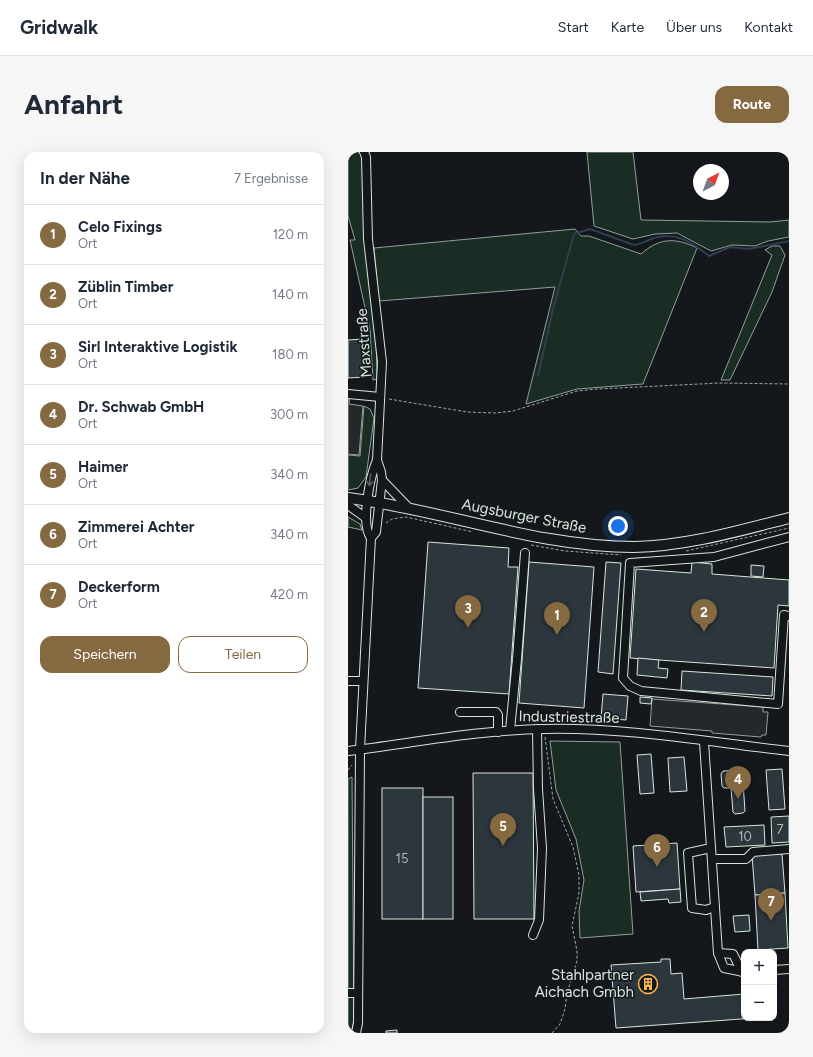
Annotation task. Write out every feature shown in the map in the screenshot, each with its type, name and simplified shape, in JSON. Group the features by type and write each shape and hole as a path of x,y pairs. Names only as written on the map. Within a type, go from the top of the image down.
{"main road":[{"name":"Augsburger Straße","path":"348,498 408,507 567,542 635,547 666,545 705,538 789,518"}],"street":[{"name":"Maxstraße","path":"364,152 366,157 368,239 382,362 377,460 382,480 376,532 370,538 367,534 366,518 371,472 377,460"},
{"path":"348,394 380,397"},
{"path":"382,480 408,507"},
{"path":"348,505 366,518"},
{"path":"789,537 714,557 630,563 623,678 630,686 642,691 778,704 784,615 789,616"},
{"path":"356,1033 358,1023 360,749 370,538"},
{"path":"510,730 518,659 525,553"},
{"path":"348,681 363,681"},
{"path":"460,712 496,712 498,715 498,732"},
{"path":"533,935 539,920 542,848 538,789 541,729"},
{"name":"Industriestraße","path":"348,750 510,730 541,729 646,733 704,742 789,751"},
{"path":"704,742 718,953 724,968 741,972"},
{"path":"711,848 688,853 688,860 692,908 706,910 715,907"},
{"path":"712,859 746,859 753,852 789,849"},
{"path":"718,953 733,954 741,968"},
{"path":"777,970 789,969"},
{"path":"348,993 358,993"}],"path":[{"path":"380,397 467,412 495,414 513,411 577,391 720,383 789,384"},
{"path":"541,729 554,799 573,848 579,875 579,893 572,926 577,951 577,961 571,977 565,1009 560,1024 552,1033"}],"green space":[{"path":"348,152 361,152 363,162 364,234 376,334 377,379 373,380 370,330 350,240 355,240 348,216"},
{"path":"587,152 633,152 641,220 770,222 789,220 789,237 768,241 755,246 732,245 711,251 677,233 655,234 633,239 594,226"},
{"path":"575,229 581,236 589,236 641,254 654,245 668,241 682,242 697,248 643,384 577,389 526,404 555,287 379,301 374,248"},
{"path":"772,246 780,246 785,255 772,292 730,380 721,380 772,255 765,250"},
{"path":"364,406 370,409 374,418 366,477 358,488 348,490 348,455 360,456"},
{"path":"348,517 360,524 362,530 348,527"},
{"path":"550,741 620,742 633,934 580,938 579,911 584,880 576,839 556,790"},
{"path":"352,777 354,1020 351,1033 348,1033 348,779"}],"shaded area":[{"path":"348,394 350,394 349,404 363,406 359,455 348,454"},
{"path":"652,699 763,707 763,712 768,712 766,735 762,735 761,737 650,726"}],"building":[{"path":"363,339 364,377 348,378 348,340"},
{"path":"428,542 509,548 508,567 518,567 509,694 418,688"},
{"path":"529,562 594,567 584,708 519,703"},
{"path":"606,562 621,563 613,674 598,672"},
{"path":"692,562 712,564 712,574 789,580 789,606 778,605 774,668 630,658 636,569 691,573"},
{"path":"751,565 764,566 763,577 751,576"},
{"path":"638,658 659,660 658,668 668,669 667,678 637,675"},
{"path":"682,671 773,677 772,696 681,690"},
{"path":"603,694 628,696 626,720 601,718"},
{"path":"640,697 652,698 651,704 640,703"},
{"path":"651,754 654,793 640,794 637,755"},
{"path":"684,757 687,791 670,792 668,758"},
{"path":"782,769 785,809 769,810 766,770"},
{"path":"742,770 745,772 745,779 743,782 745,811 743,813 735,814 733,812 731,788 724,788 722,786 721,774 723,771"},
{"path":"473,773 533,773 534,919 474,919"},
{"path":"382,788 423,788 423,919 382,919"},
{"path":"423,797 453,797 453,919 423,919"},
{"path":"789,816 789,842 772,843 771,817"},
{"path":"764,825 765,845 726,847 724,827"},
{"path":"677,843 680,889 636,892 633,846"},
{"path":"782,854 785,893 755,895 752,855"},
{"path":"680,889 681,902 669,903 668,899 641,901 640,892"},
{"path":"785,893 788,948 758,949 755,895"},
{"path":"749,915 750,931 735,932 733,916"},
{"name":"Stahlpartner Aichach Gmbh","path":"661,959 670,959 671,974 682,973 684,999 741,994 741,1019 616,1028 611,965 661,962"},
{"path":"397,1030 397,1033 386,1033 386,1031"}],"waterway":[{"path":"538,376 553,309 574,234 590,229 634,245 662,236 677,237 697,247 709,256 730,247 749,249 789,241"}],"place":[{"name":"Sirl Interaktive Logistik","path":"468,628"},
{"name":"Züblin Timber","path":"704,632"},
{"name":"Celo Fixings","path":"557,635"},
{"name":"Dr. Schwab GmbH","path":"738,799"},
{"name":"Haimer","path":"503,846"},
{"name":"Zimmerei Achter","path":"657,867"},
{"name":"Deckerform","path":"771,921"},
{"name":"Stahlpartner Aichach Gmbh","path":"648,984"}]}
